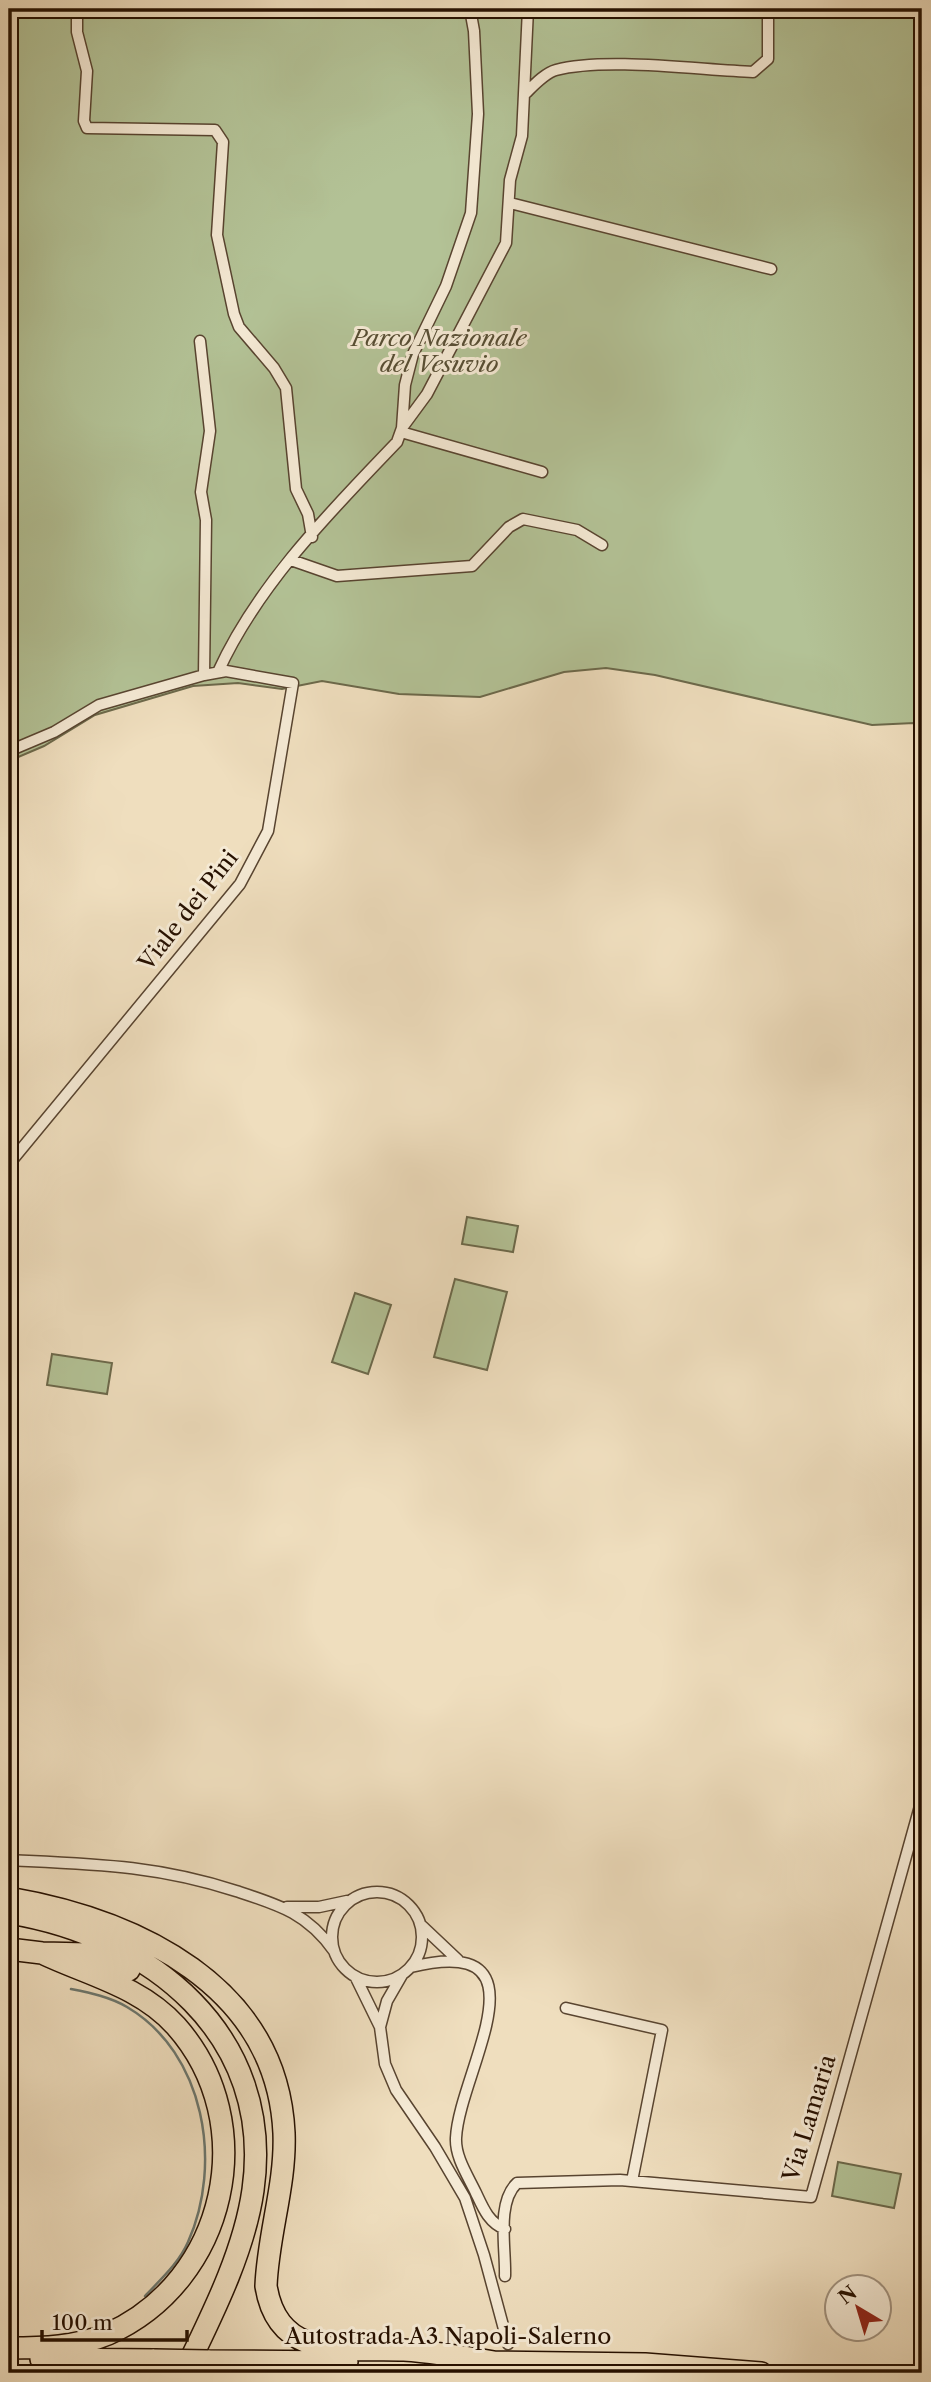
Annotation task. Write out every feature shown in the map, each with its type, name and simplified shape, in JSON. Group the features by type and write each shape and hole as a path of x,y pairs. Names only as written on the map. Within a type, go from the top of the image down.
{"highway":[{"path":"9,1898 90,1919 161,1947 206,1978 252,2032 273,2079 284,2129 282,2182 267,2286 269,2300 282,2325 306,2343 324,2348 406,2350 494,2362"},
{"path":"9,1913 99,1940 159,1973 180,1989 210,2020 240,2069 255,2127 253,2191 231,2263 184,2373"},
{"path":"9,1949 42,1953 64,1951 106,1959 132,1972 170,1998 187,2013 213,2046 238,2106 243,2158 237,2203 224,2246 162,2367"},
{"path":"9,2348 43,2348 92,2340 127,2323 158,2302 186,2270 206,2237 218,2202 225,2162 222,2122 217,2101 201,2062 176,2025 139,1994 42,1953"},
{"name":"Autostrada A3 Napoli-Salerno","path":"9,2359 162,2367 208,2361 645,2364 761,2373"}],"street":[{"path":"77,9 77,32 87,71 84,121 87,128 215,130 223,142 218,235 234,314 239,327 274,368 286,388 296,489 308,514 312,537"},
{"path":"402,430 405,384 414,354 446,286 471,213 478,114 475,40 470,9"},
{"path":"218,672 235,635 255,604 397,442 402,430 427,394 506,243 510,180 522,136 528,9"},
{"path":"526,93 554,70 568,68 635,66 753,72 768,59 768,9"},
{"path":"510,203 771,269"},
{"path":"200,341 210,432 201,492 206,520 204,675"},
{"path":"402,430 541,472"},
{"path":"291,561 337,576 472,566 509,527 523,519 577,530 602,545"},
{"name":"Viale dei Pini","path":"9,751 54,732 99,705 204,675 218,672 293,683 268,831 240,884 9,1164"},
{"name":"Via Lamaria","path":"505,2276 505,2230 509,2191 517,2183 632,2181 811,2197 922,1799"},
{"path":"9,1860 148,1868 201,1879 287,1907 312,1925 334,1951 339,1962 356,1978 380,2027 385,2064 396,2090 443,2159 464,2198 484,2255 508,2344"},
{"path":"287,1907 336,1905 376,1892 398,1897 408,1904 420,1923 458,1960 484,1974 492,1994 462,2097 456,2138 458,2153 489,2217 505,2230"},
{"path":"334,1951 333,1927 337,1916 353,1899"},
{"path":"380,2027 387,2001 421,1947 420,1923"},
{"path":"356,1978 380,1982 406,1971 458,1960"},
{"path":"566,2008 662,2030 632,2181"}],"green space":[{"name":"Parco Nazionale del Vesuvio","path":"9,9 922,9 922,728 914,723 872,725 655,675 606,668 564,672 480,697 399,694 322,681 282,689 238,683 193,686 95,715 44,746 9,761"},
{"path":"467,1217 518,1226 513,1252 462,1244"},
{"path":"455,1279 507,1292 487,1370 434,1357"},
{"path":"355,1293 391,1305 368,1374 332,1362"},
{"path":"52,1354 112,1363 107,1394 47,1385"},
{"path":"838,2162 901,2174 894,2208 832,2196"}],"waterway":[{"path":"71,1989 121,2004 153,2027 174,2052 190,2081 200,2112 205,2145 199,2211 180,2257 145,2296"}]}
